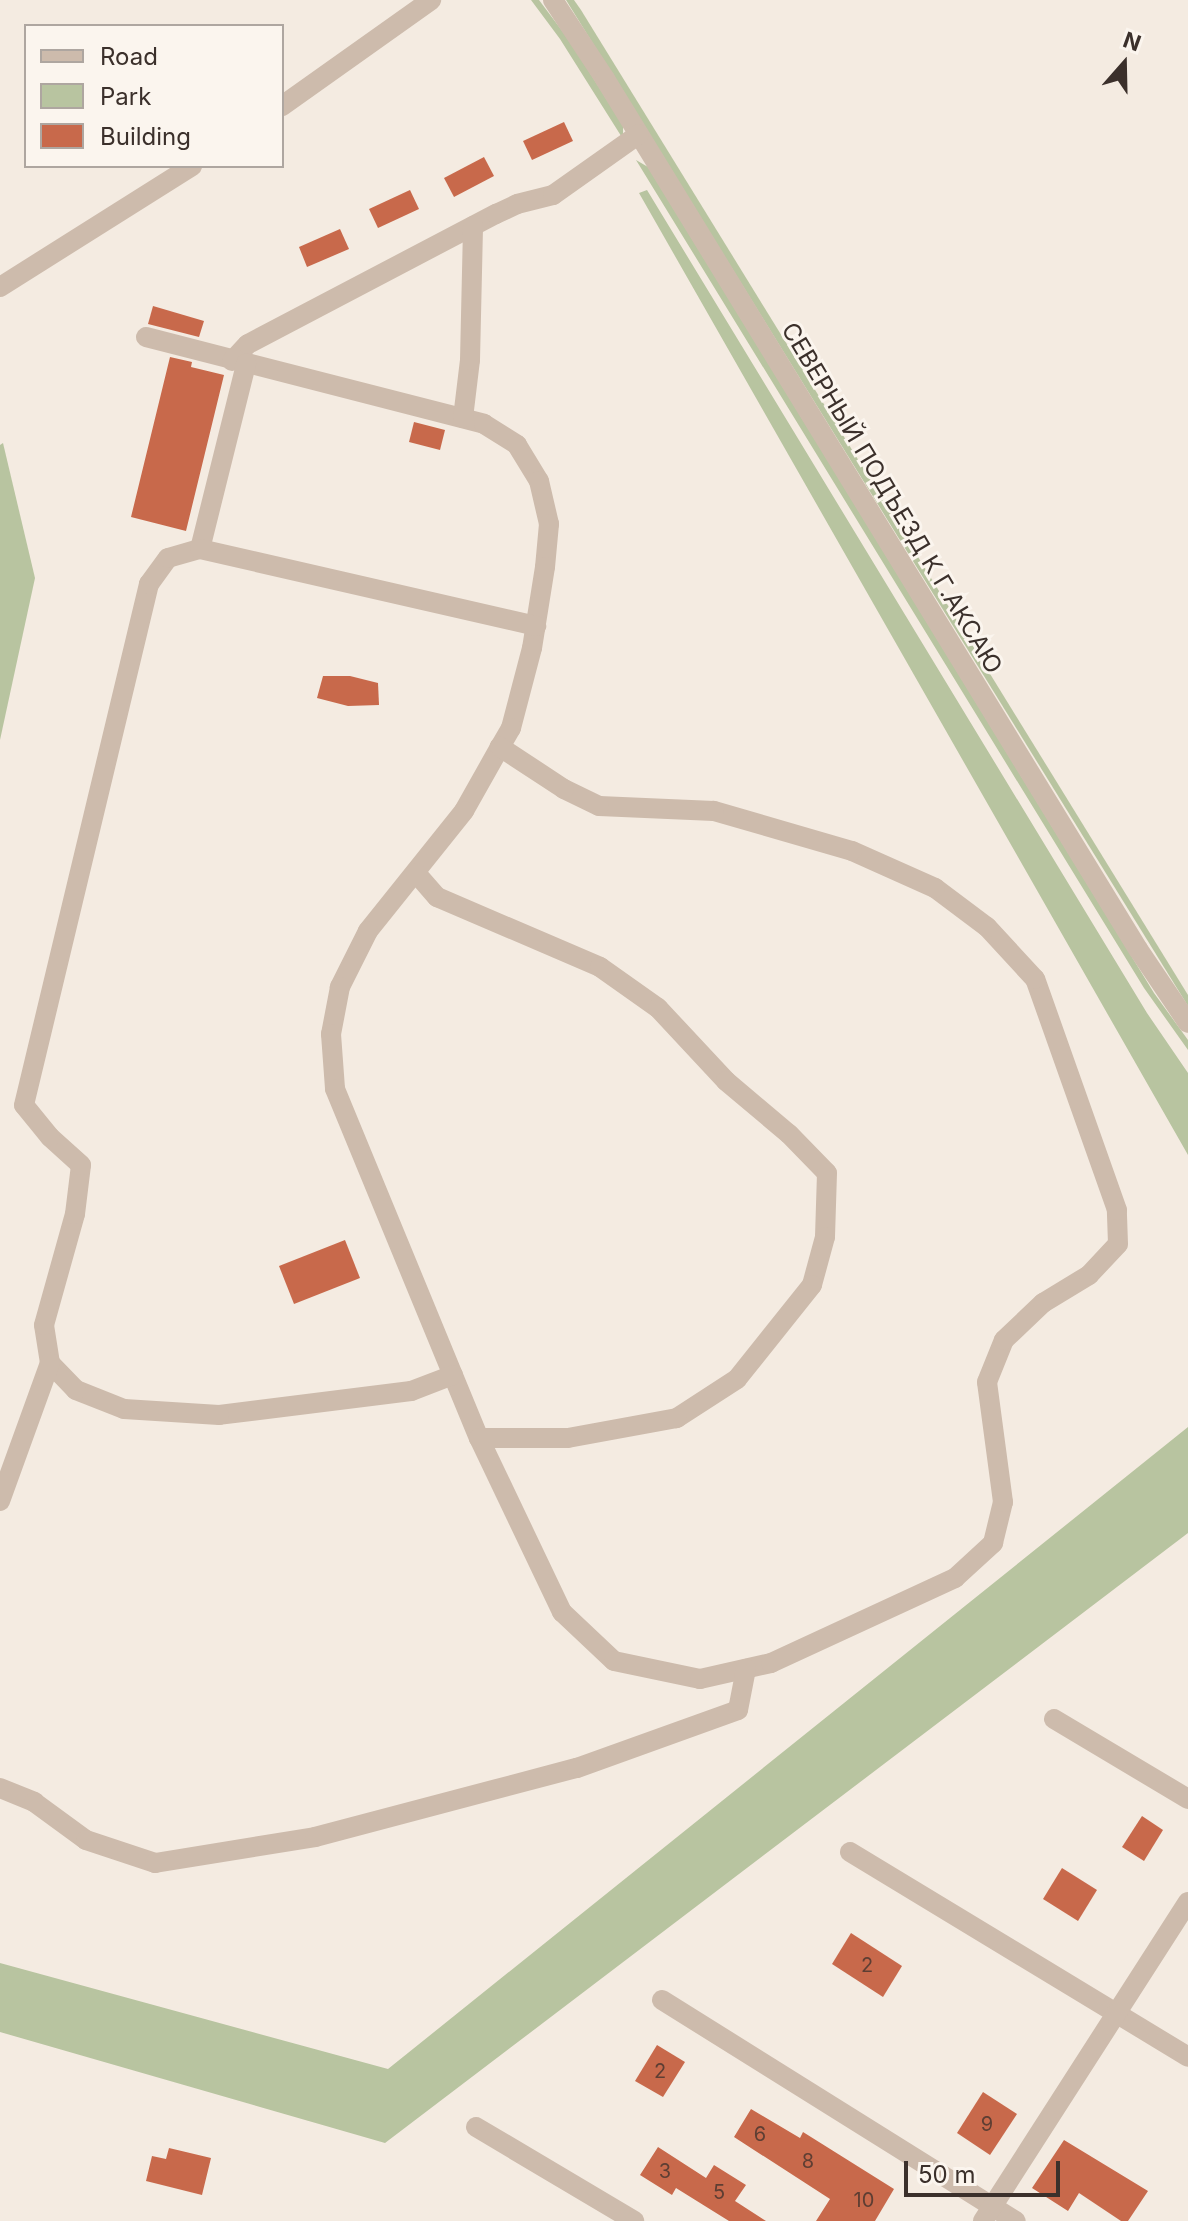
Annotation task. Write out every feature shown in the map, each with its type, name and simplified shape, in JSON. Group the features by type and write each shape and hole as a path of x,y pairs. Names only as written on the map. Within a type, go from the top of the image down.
{"street":[{"path":"284,105 431,0"},
{"name":"СЕВЕРНЫЙ ПОДЪЕЗД К Г.АКСАЮ","path":"553,0 639,134 1138,949 1188,1023"},
{"path":"200,549 239,362 248,344 517,204 553,195 639,134"},
{"path":"0,287 189,168"},
{"path":"463,418 470,360 473,226"},
{"path":"146,337 484,424 517,445 539,481 549,524 536,626 511,728 500,747 464,811 368,931 340,987 331,1034 335,1089 479,1438 562,1612 614,1661 700,1679 771,1663 955,1578 993,1543 1003,1502 987,1382 1004,1340 1043,1303 1089,1275 1118,1244 1117,1210 1035,979 987,927 935,888 852,851 714,811 599,806 564,789 500,747"},
{"path":"0,1501 50,1363 44,1325 75,1214 81,1165 50,1137 24,1105 149,584 168,558 200,549 536,626"},
{"path":"416,873 437,897 600,967 658,1008 726,1081 789,1134 827,1173 825,1237 812,1285 737,1379 677,1418 568,1438 479,1438"},
{"path":"50,1363 76,1390 124,1409 219,1415 411,1391 453,1375"},
{"path":"0,1788 34,1802 86,1840 155,1863 301,1840 577,1768 738,1710 746,1669"},
{"path":"1054,1719 1188,1799"},
{"path":"850,1852 1188,2057"},
{"path":"988,2214 1188,1902"},
{"path":"662,2000 988,2214 1016,2221"},
{"path":"476,2127 634,2221"}],"green space":[{"path":"531,0 539,0 569,40 623,125 623,139 560,39"},
{"path":"566,0 574,0 581,10 1188,995 1188,1006"},
{"path":"636,160 648,167 1154,993 1188,1040 1188,1050 1144,988"},
{"path":"647,190 1147,1013 1188,1073 1188,1155 639,193"},
{"path":"3,443 35,578 0,740 0,445"},
{"path":"1188,1427 1188,1533 385,2143 0,2032 0,1963 388,2069"}],"building":[{"path":"564,122 573,141 532,160 523,141"},
{"path":"484,157 494,176 454,197 444,178"},
{"path":"410,190 419,209 378,228 369,209"},
{"path":"340,229 349,249 307,267 299,247"},
{"path":"153,306 204,321 199,337 148,324"},
{"path":"170,357 192,362 191,367 224,375 186,531 131,517"},
{"path":"414,422 445,430 440,450 409,442"},
{"path":"323,676 350,676 378,683 379,705 348,706 317,698"},
{"path":"345,1240 360,1278 294,1304 279,1266"},
{"path":"1142,1816 1163,1830 1144,1861 1122,1847"},
{"path":"1062,1868 1097,1890 1078,1921 1043,1899"},
{"path":"851,1933 902,1966 883,1997 832,1964"},
{"path":"657,2045 685,2062 663,2097 635,2081"},
{"path":"983,2092 1017,2114 990,2155 957,2133"},
{"path":"751,2109 800,2138 803,2132 894,2189 875,2221 816,2221 830,2199 734,2137"},
{"path":"1064,2140 1148,2191 1128,2221 1121,2221 1079,2193 1068,2211 1032,2188"},
{"path":"658,2147 706,2178 714,2165 746,2185 735,2201 766,2221 729,2221 676,2188 672,2195 640,2175"},
{"path":"169,2148 211,2158 202,2195 146,2181 152,2156 166,2159"}]}
